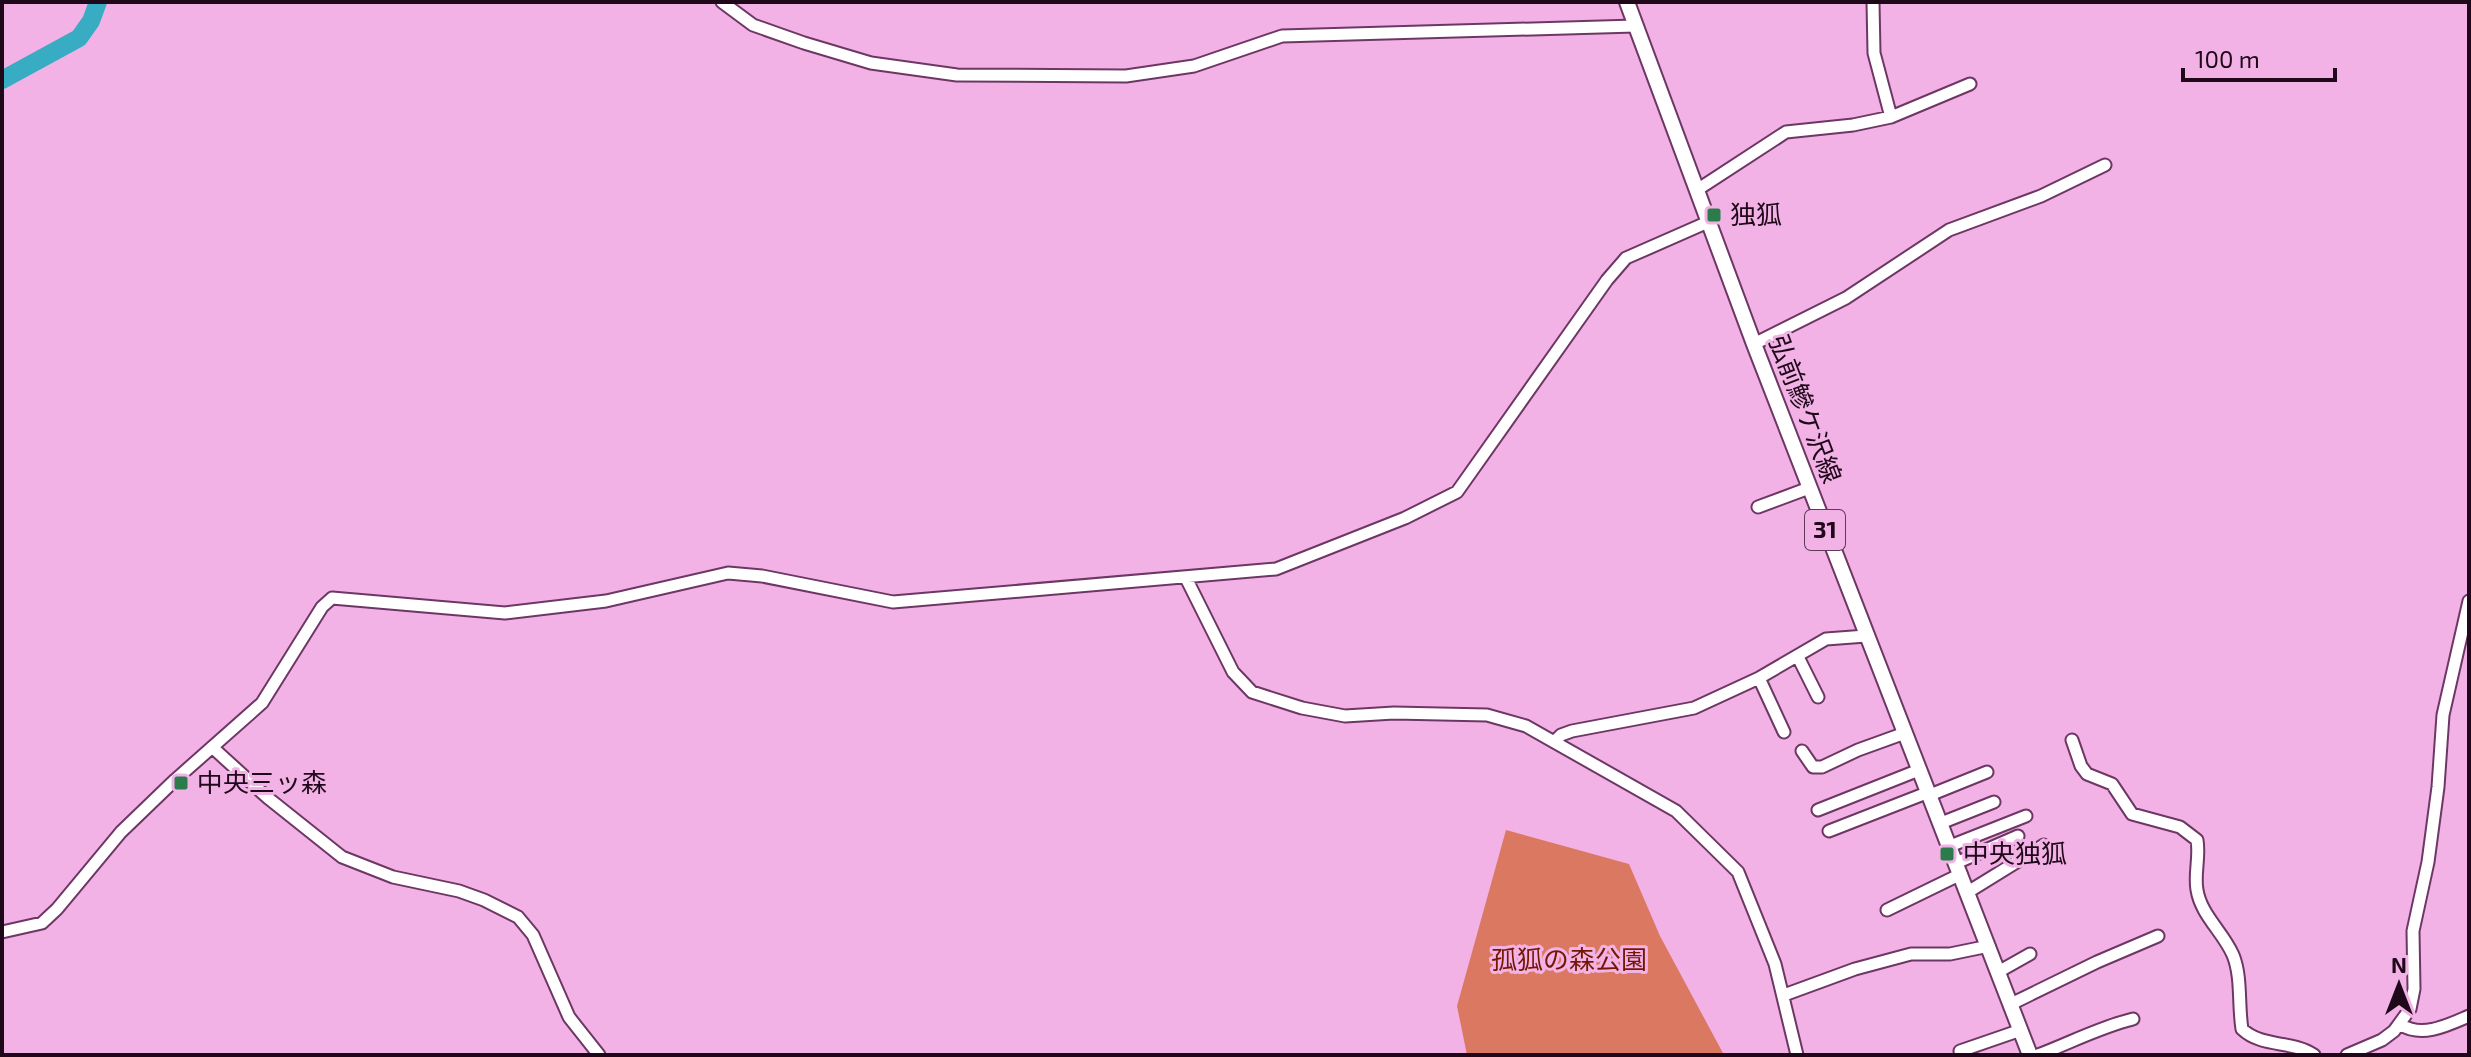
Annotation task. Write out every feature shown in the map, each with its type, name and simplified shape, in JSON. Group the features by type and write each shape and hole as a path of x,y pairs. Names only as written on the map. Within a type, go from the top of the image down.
{"main road":[{"name":"弘前鰺ケ沢線","path":"1627,2 1809,488 2030,1055"}],"street":[{"path":"722,2 753,25 804,43 871,63 957,75 1126,76 1194,66 1282,36 1635,26"},
{"path":"1873,2 1874,53 1891,117"},
{"path":"1697,190 1786,132 1853,125 1891,117 1970,84"},
{"path":"1754,344 1846,298 1949,230 2041,196 2105,165"},
{"path":"2,932 42,923 121,832 262,703 322,607 332,598 505,613 606,601 728,573 762,576 893,602 1276,569 1405,518 1457,492 1626,258 1708,222"},
{"path":"1758,507 1809,488"},
{"path":"1186,578 1233,672 1252,692 1302,708 1345,716 1394,713 1487,715 1526,726 1676,811 1738,872 1784,995 1797,1055"},
{"path":"2347,1055 2382,1040 2401,1025 2410,1009 2414,989 2413,931 2428,862 2443,715 2469,601"},
{"path":"1555,741 1572,731 1694,708 1759,678 1826,639 1866,636"},
{"path":"1798,657 1818,697"},
{"path":"1759,678 1784,732"},
{"path":"1802,751 1813,767 1822,767 1905,733"},
{"path":"2072,740 2087,774 2112,784 2132,814 2180,827 2197,840 2200,852 2196,889 2205,912 2224,937 2237,968 2242,1029 2259,1040 2299,1048 2314,1055"},
{"path":"212,747 268,798 342,857 393,877 459,891 518,917 533,935 569,1017 599,1055"},
{"path":"1818,810 1919,770"},
{"path":"1829,831 1987,772"},
{"path":"1941,823 1994,802"},
{"path":"1950,846 2026,816"},
{"path":"1887,910 2018,836"},
{"path":"1968,892 2044,845"},
{"path":"2011,1004 2158,936"},
{"path":"1784,995 1855,969 1911,954 1950,954 1989,946"},
{"path":"1998,972 2030,954"},
{"path":"2401,1025 2425,1031 2469,1016"},
{"path":"2038,1055 2106,1026 2133,1019"},
{"path":"1960,1051 2021,1030"}],"green space":[{"name":"孤狐の森公園","path":"1506,830 1629,864 1660,936 1724,1055 1467,1055 1457,1006"}],"waterway":[{"path":"2,80 79,38 91,21 98,2"}],"place":[{"name":"独狐","path":"1714,215"},
{"name":"中央三ッ森","path":"181,783"},
{"name":"中央独狐","path":"1947,854"}]}
